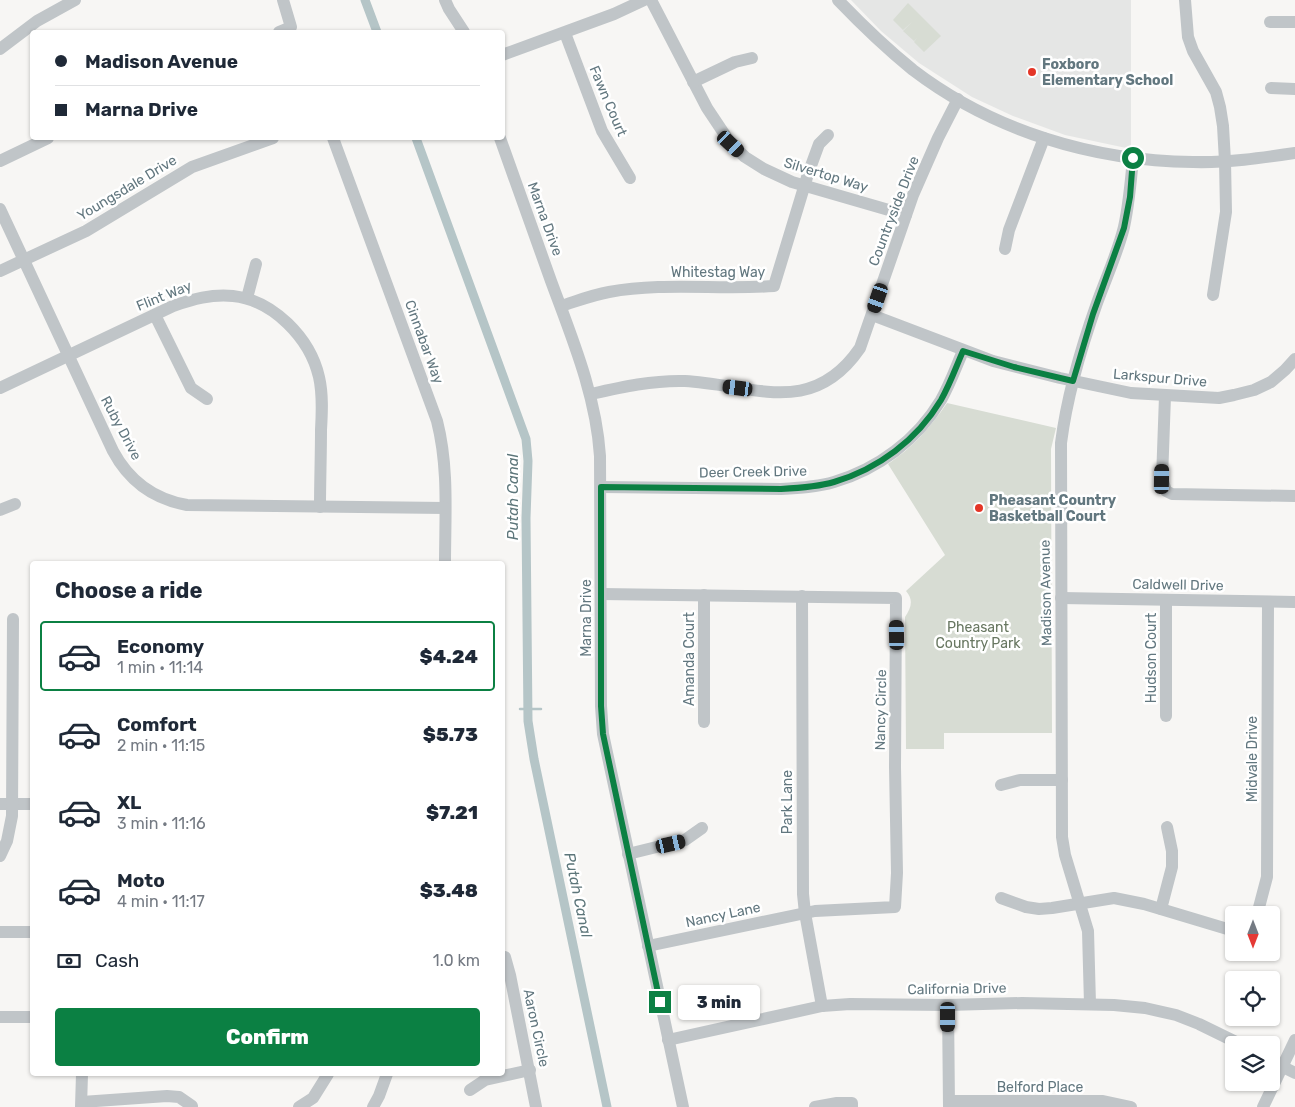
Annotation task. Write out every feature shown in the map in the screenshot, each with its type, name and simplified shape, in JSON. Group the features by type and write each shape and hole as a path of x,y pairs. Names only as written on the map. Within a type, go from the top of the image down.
{"street":[{"path":"0,49 37,21 75,0"},
{"path":"283,0 290,26 283,30"},
{"path":"445,0 463,30"},
{"path":"505,54 614,14 644,0"},
{"name":"Silvertop Way","path":"651,0 707,108 731,144 745,157 764,169 804,186 906,215"},
{"path":"838,0 887,49 958,99 1002,122 1044,138 1113,156 1170,162 1225,161 1295,153"},
{"path":"1185,0 1188,37 1216,92 1220,107 1225,161 1226,212 1213,295"},
{"path":"1270,22 1295,22"},
{"name":"Fawn Court","path":"565,33 602,130 630,178"},
{"path":"693,82 735,62 752,58"},
{"path":"1271,88 1295,89"},
{"name":"Countryside Drive","path":"591,394 658,381 686,381 786,393 799,392 815,387 834,378 852,360 860,348 906,215 938,138 958,99"},
{"path":"804,186 819,144 828,135"},
{"path":"1005,249 1009,230 1044,138"},
{"path":"0,161 44,140"},
{"name":"Youngsdale Drive","path":"0,271 86,231 192,168 268,140"},
{"name":"Cinnabar Way","path":"334,140 437,421 445,456 445,561"},
{"name":"Marna Drive","path":"501,140 591,394 599,436 601,487 601,706 603,734 683,1107"},
{"name":"Madison Avenue","path":"1090,1004 1088,931 1065,855 1062,837 1061,443 1064,414 1073,381 1093,314 1124,228 1130,197 1133,158"},
{"name":"Whitestag Way","path":"561,306 592,295 627,289 774,286 804,186"},
{"name":"Ruby Drive","path":"0,209 120,464 134,480 151,493 169,501 187,505 446,508"},
{"path":"247,298 256,264"},
{"name":"Flint Way","path":"0,388 155,315 197,298 215,296 247,298 279,315 290,325 301,338 312,358 319,377 322,400 320,506"},
{"path":"155,315 191,388 207,398"},
{"name":"Larkspur Drive","path":"872,315 963,351 1014,367 1131,393 1219,398 1254,390 1271,382 1295,358"},
{"name":"Deer Creek Drive","path":"601,487 781,489 825,484 856,474 882,461 914,435 941,400 963,351"},
{"path":"1165,396 1162,479 1166,491 1172,494 1295,496"},
{"path":"0,510 15,504"},
{"name":"Nancy Circle","path":"601,594 896,598 895,766 897,873 895,907 835,909 804,913"},
{"name":"Amanda Court","path":"704,595 704,722"},
{"name":"Park Lane","path":"802,596 802,884 804,913 822,1006"},
{"name":"Caldwell Drive","path":"1061,598 1295,602"},
{"name":"Hudson Court","path":"1166,600 1166,716"},
{"name":"Midvale Drive","path":"1259,906 1267,877 1268,602"},
{"path":"0,856 8,841 12,816 6,804 13,619"},
{"path":"1001,785 1020,780 1062,780"},
{"path":"6,804 30,804"},
{"path":"1161,909 1172,867 1172,851 1167,827"},
{"path":"628,854 685,840 702,828"},
{"path":"1001,898 1026,907 1039,909 1114,898 1161,909 1225,928"},
{"name":"Nancy Lane","path":"648,946 804,913"},
{"path":"0,932 30,932"},
{"name":"Aaron Circle","path":"505,957 530,1070 536,1107"},
{"name":"California Drive","path":"668,1040 822,1006 850,1004 948,1005 1022,1003 1090,1004 1145,1008 1176,1016 1225,1036"},
{"path":"948,1005 949,1104"},
{"path":"0,1016 30,1017"},
{"path":"1280,1060 1295,1040"},
{"path":"1280,1066 1295,1074"},
{"path":"505,1076 530,1070"},
{"path":"82,1076 82,1104 167,1096 179,1097 192,1106"},
{"path":"299,1107 316,1103 327,1076"},
{"path":"373,1107 386,1076"},
{"path":"470,1090 485,1080 503,1076"},
{"path":"1263,1107 1268,1091"},
{"name":"Belford Place","path":"949,1104 1046,1104 1103,1101 1130,1107"},
{"path":"815,1107 837,1103 852,1103 852,1107"}],"shaded area":[{"name":"Foxboro Elementary School","path":"851,0 1131,0 1131,149 1065,135 1013,116 972,97 919,63 881,31"}],"green space":[{"path":"908,3 941,36 924,52 914,42 917,38 914,41 903,31 912,22 903,30 893,20"},
{"name":"Pheasant Country Park","path":"947,403 1056,428 1051,449 1052,733 944,733 944,749 906,749 905,617 911,601 906,591 945,555 888,464 920,437"}],"waterway":[{"name":"Putah Canal","path":"365,0 376,30"},
{"name":"Putah Canal","path":"417,140 526,439 528,461 526,518 528,721 534,759 607,1107"},
{"name":"Putah Canal","path":"520,709 541,709"}],"place":[{"name":"Foxboro Elementary School","path":"1032,72"},
{"name":"Pheasant Country Basketball Court","path":"979,508"}],"route":[{"path":"660,1002 603,734 600,617 601,487 781,489 810,487 856,474 882,461 914,435 941,400 963,351 1014,367 1073,381 1093,314 1124,228 1130,197 1133,158"}]}
